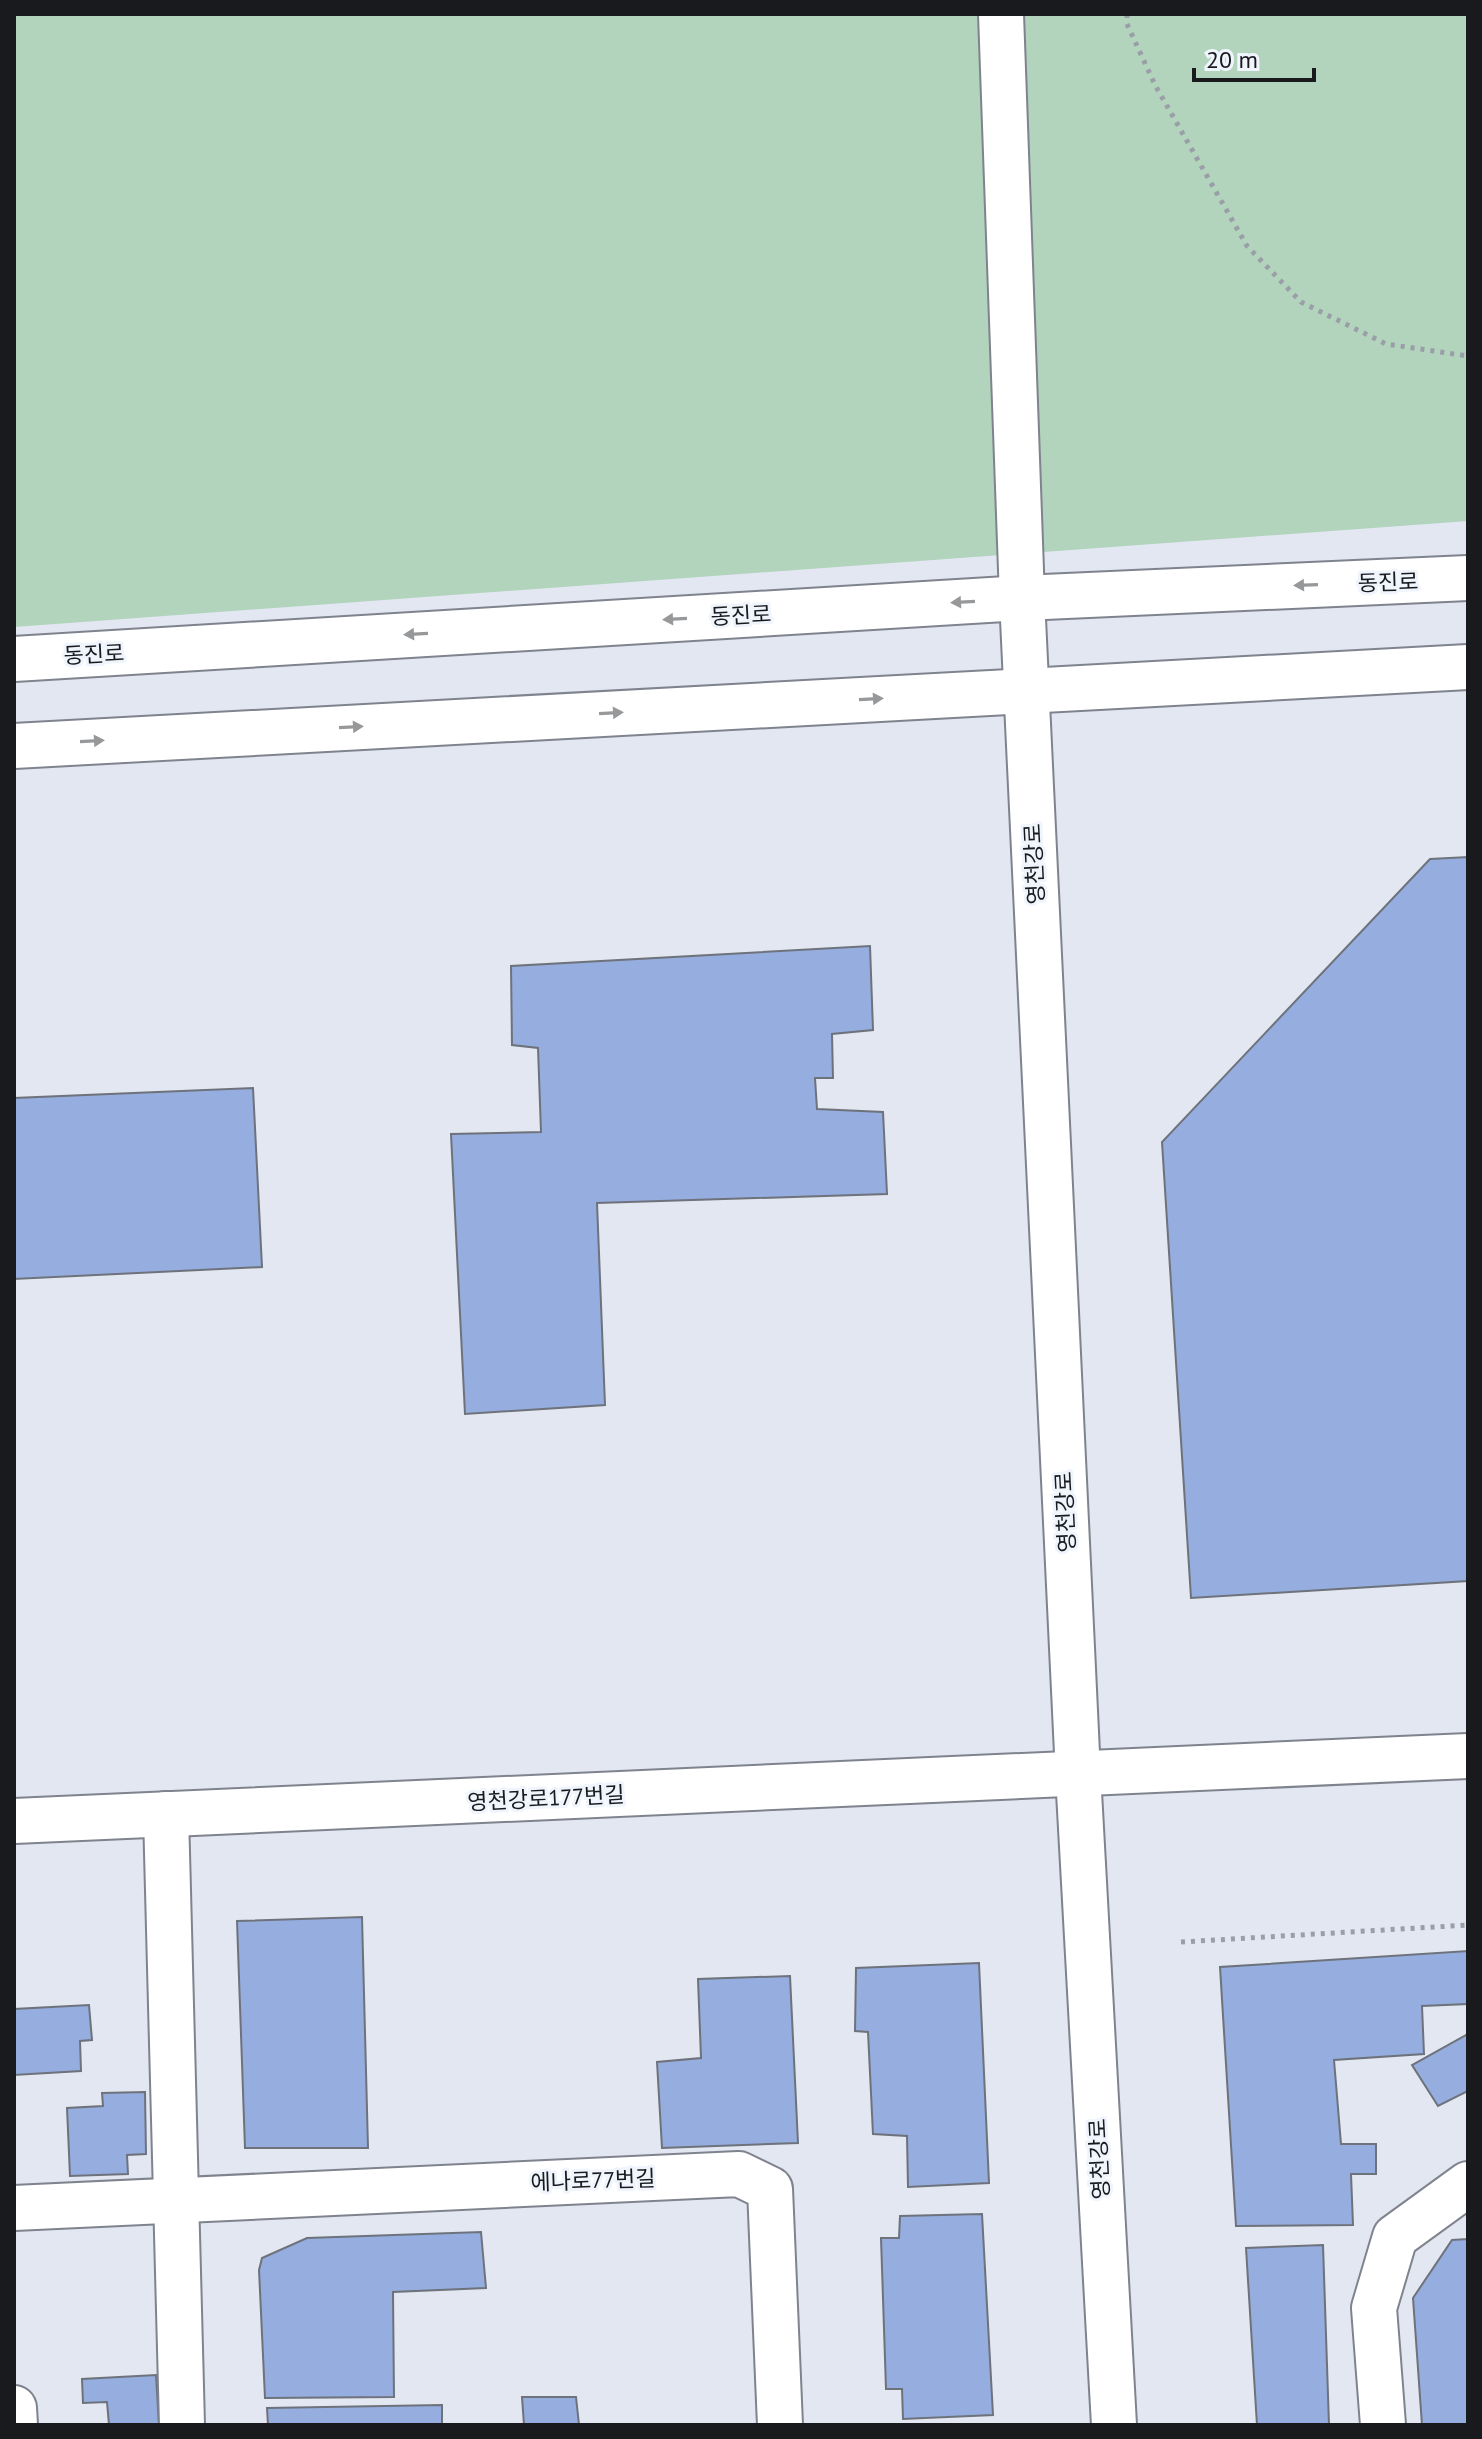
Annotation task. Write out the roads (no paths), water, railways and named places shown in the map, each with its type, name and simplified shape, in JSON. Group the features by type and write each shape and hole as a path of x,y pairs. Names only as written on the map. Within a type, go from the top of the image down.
{"street":[{"name":"영천강로","path":"1001,14 1026,690 1078,1774 1114,2425"},
{"name":"동진로","path":"14,659 1022,598 1468,578"},
{"path":"14,746 1468,667"},
{"name":"영천강로177번길","path":"14,1821 1468,1756"},
{"path":"166,1814 182,2425"},
{"name":"에나로77번길","path":"14,2208 176,2198 739,2174 770,2189 780,2425"},
{"path":"1383,2425 1374,2308 1395,2237 1468,2184"},
{"path":"14,2408 15,2425"}]}
